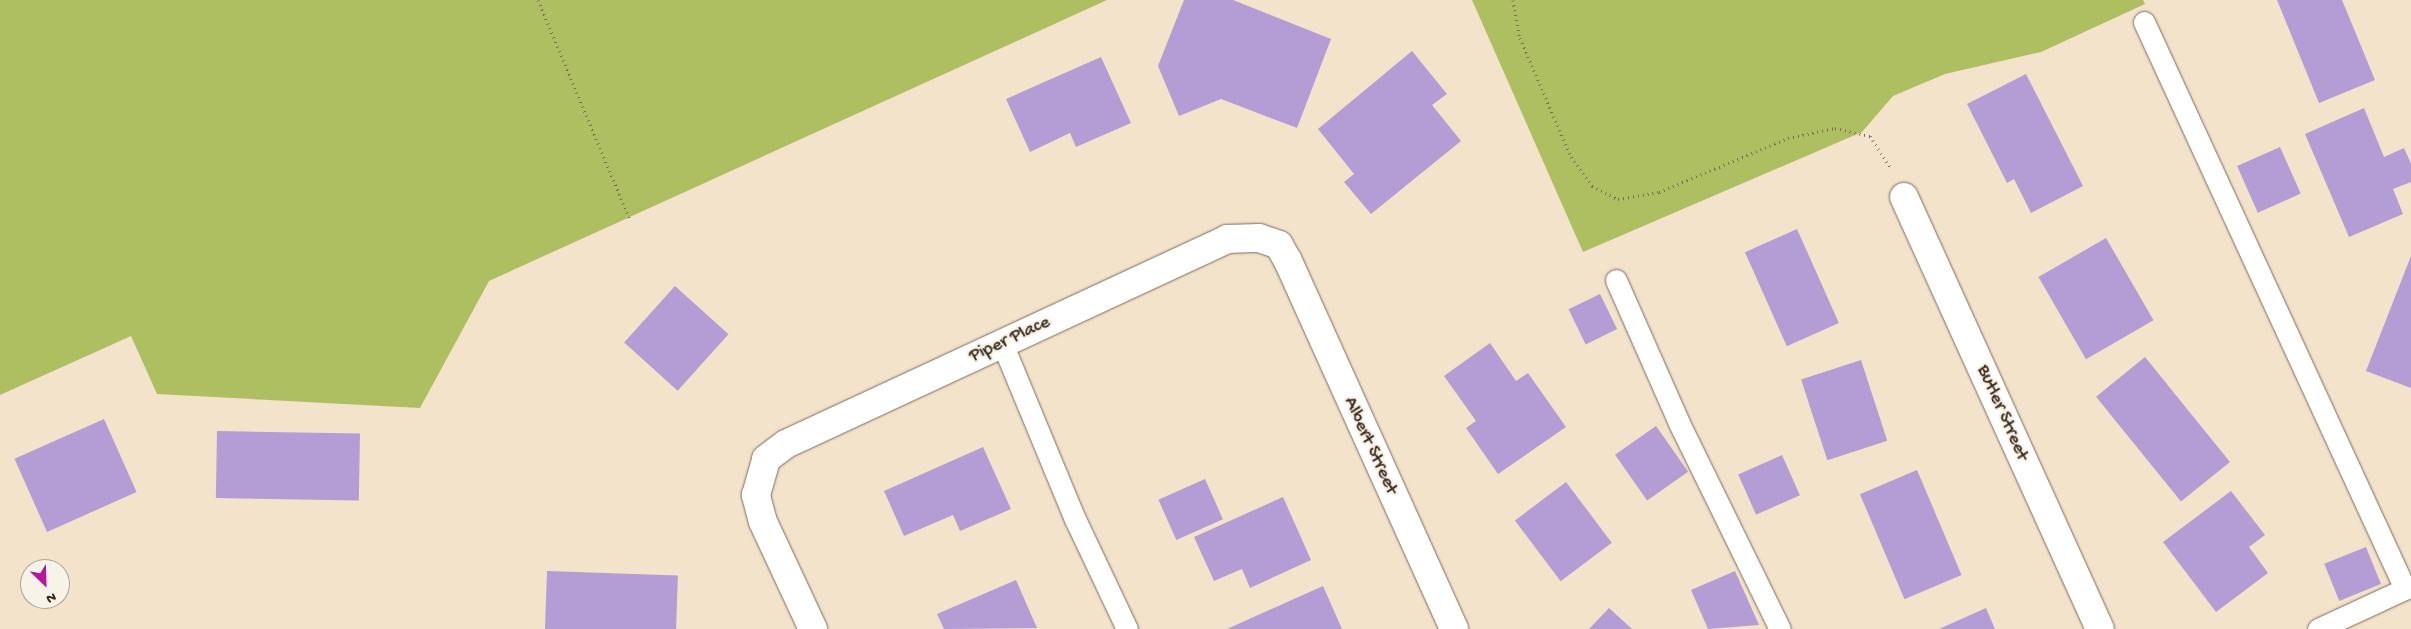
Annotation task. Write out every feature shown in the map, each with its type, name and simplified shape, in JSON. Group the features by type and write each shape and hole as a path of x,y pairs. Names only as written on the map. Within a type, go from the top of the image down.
{"street":[{"name":"Butler Street","path":"1904,197 2100,629"},
{"name":"Piper Place","path":"813,629 763,522 756,495 766,459 786,444 1227,240 1259,238 1279,245 1288,261"},
{"name":"Albert Street","path":"1288,261 1454,629"}],"lane":[{"path":"2144,22 2408,588 2318,629"},
{"path":"1616,280 1679,423 1780,629"},
{"path":"1002,344 1075,519 1127,629"}],"path":[{"path":"538,0 628,218"},
{"path":"1513,0 1520,38 1571,158 1601,190 1618,199 1659,192 1788,138 1835,128 1870,136 1881,148 1904,197"}],"green space":[{"path":"0,0 1107,0 489,281 420,408 157,394 131,336 0,395"},
{"path":"1472,0 2143,0 2145,4 2041,52 1945,74 1893,96 1862,132 1583,252"}],"building":[{"path":"1184,0 1233,0 1331,39 1297,128 1221,99 1179,116 1158,66"},
{"path":"2277,0 2342,0 2375,80 2319,103"},
{"path":"1412,51 1447,94 1432,105 1461,141 1371,214 1344,182 1354,174 1318,129"},
{"path":"1101,57 1131,123 1076,147 1070,133 1030,152 1006,99"},
{"path":"2026,74 2083,186 2031,213 2014,179 2007,183 1967,104"},
{"path":"2364,108 2384,157 2404,148 2411,164 2411,182 2393,189 2403,214 2349,237 2305,134"},
{"path":"2280,147 2301,194 2258,213 2237,166"},
{"path":"1797,229 1839,323 1787,346 1745,252"},
{"path":"2106,238 2154,320 2086,359 2038,277"},
{"path":"2411,256 2411,388 2366,371"},
{"path":"675,286 729,334 678,391 624,342"},
{"path":"1600,294 1617,329 1586,344 1569,309"},
{"path":"1490,343 1516,381 1528,373 1566,427 1498,474 1466,428 1476,421 1444,376"},
{"path":"2145,357 2230,462 2181,502 2096,397"},
{"path":"1861,360 1887,441 1827,460 1801,379"},
{"path":"104,419 137,492 47,532 14,459"},
{"path":"1656,426 1688,472 1647,501 1615,455"},
{"path":"217,431 360,433 359,500 216,498"},
{"path":"983,447 1011,509 960,531 953,515 904,536 884,491"},
{"path":"1782,455 1800,495 1756,515 1738,475"},
{"path":"1917,470 1962,575 1904,599 1860,494"},
{"path":"1205,479 1223,519 1176,540 1158,500"},
{"path":"1566,482 1612,543 1561,581 1515,521"},
{"path":"2231,491 2265,535 2249,547 2268,573 2216,612 2163,542"},
{"path":"1283,497 1311,560 1250,588 1242,569 1214,581 1194,537"},
{"path":"2366,547 2381,584 2339,601 2324,564"},
{"path":"547,571 678,576 676,629 545,629"},
{"path":"1735,571 1759,625 1708,629 1691,590"},
{"path":"1016,580 1037,628 944,629 937,614"},
{"path":"1323,586 1342,629 1227,629"},
{"path":"1609,608 1632,629 1589,629"},
{"path":"1986,608 1995,629 1939,629"}]}
